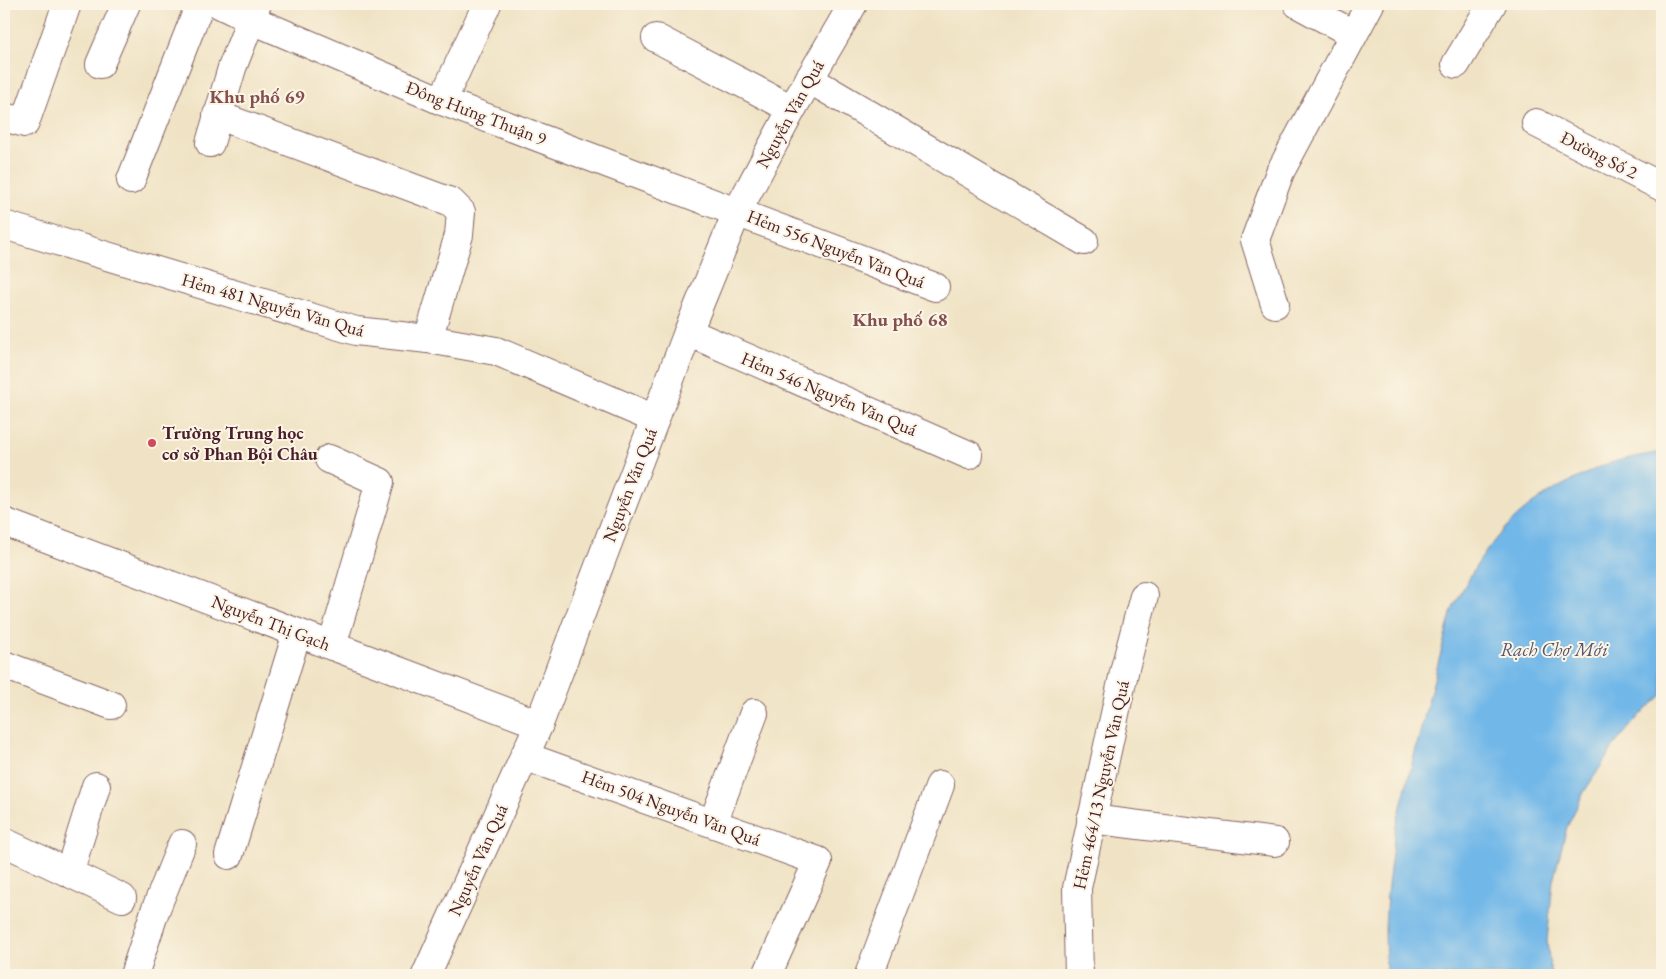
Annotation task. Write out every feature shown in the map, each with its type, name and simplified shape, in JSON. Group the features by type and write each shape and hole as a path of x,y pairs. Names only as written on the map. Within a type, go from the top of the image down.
{"street":[{"path":"4,117 26,124 67,4"},
{"path":"100,64 126,4"},
{"path":"131,180 200,4"},
{"name":"Đông Hưng Thuận 9","path":"219,4 253,12 442,101 737,212"},
{"path":"442,101 487,4"},
{"name":"Nguyễn Văn Quá","path":"426,975 539,724 688,332 737,212 809,78 853,4"},
{"path":"1298,4 1353,34"},
{"path":"1275,304 1255,240 1280,172 1370,4"},
{"path":"1456,64 1492,4"},
{"path":"210,143 232,68 253,12"},
{"path":"656,38 792,109"},
{"path":"809,78 1084,241"},
{"path":"217,116 451,202 458,207 462,212 459,234 428,339"},
{"name":"Đường Số 2","path":"1536,124 1662,187"},
{"name":"Hẻm 556 Nguyễn Văn Quá","path":"737,212 935,287"},
{"name":"Hẻm 481 Nguyễn Văn Quá","path":"4,225 356,331 428,339 496,351 655,419"},
{"name":"Hẻm 546 Nguyễn Văn Quá","path":"688,332 969,455"},
{"path":"329,459 380,482 332,646"},
{"name":"Nguyễn Thị Gạch","path":"4,522 539,724"},
{"name":"Hẻm 464/13 Nguyễn Văn Quá","path":"1079,975 1078,888 1091,819 1136,623 1144,596"},
{"path":"229,855 297,633"},
{"path":"4,666 111,705"},
{"path":"712,823 754,713"},
{"name":"Hẻm 504 Nguyễn Văn Quá","path":"524,756 818,861 767,975"},
{"path":"869,975 940,785"},
{"path":"69,873 96,786"},
{"path":"1091,819 1275,842"},
{"path":"4,842 122,898"},
{"path":"134,975 155,911 182,844"}],"water":[{"name":"Rạch Chợ Mới","path":"1662,452 1662,695 1639,716 1616,743 1584,792 1567,827 1553,881 1547,941 1551,975 1386,975 1385,930 1387,894 1395,829 1452,610 1464,587 1489,547 1519,514 1538,500 1558,487 1603,466"}],"place":[{"name":"Trường Trung học cơ sở Phan Bội Châu","path":"152,443"}],"district":[{"name":"Khu phố 69","path":"257,96"},
{"name":"Khu phố 68","path":"900,319"}]}
